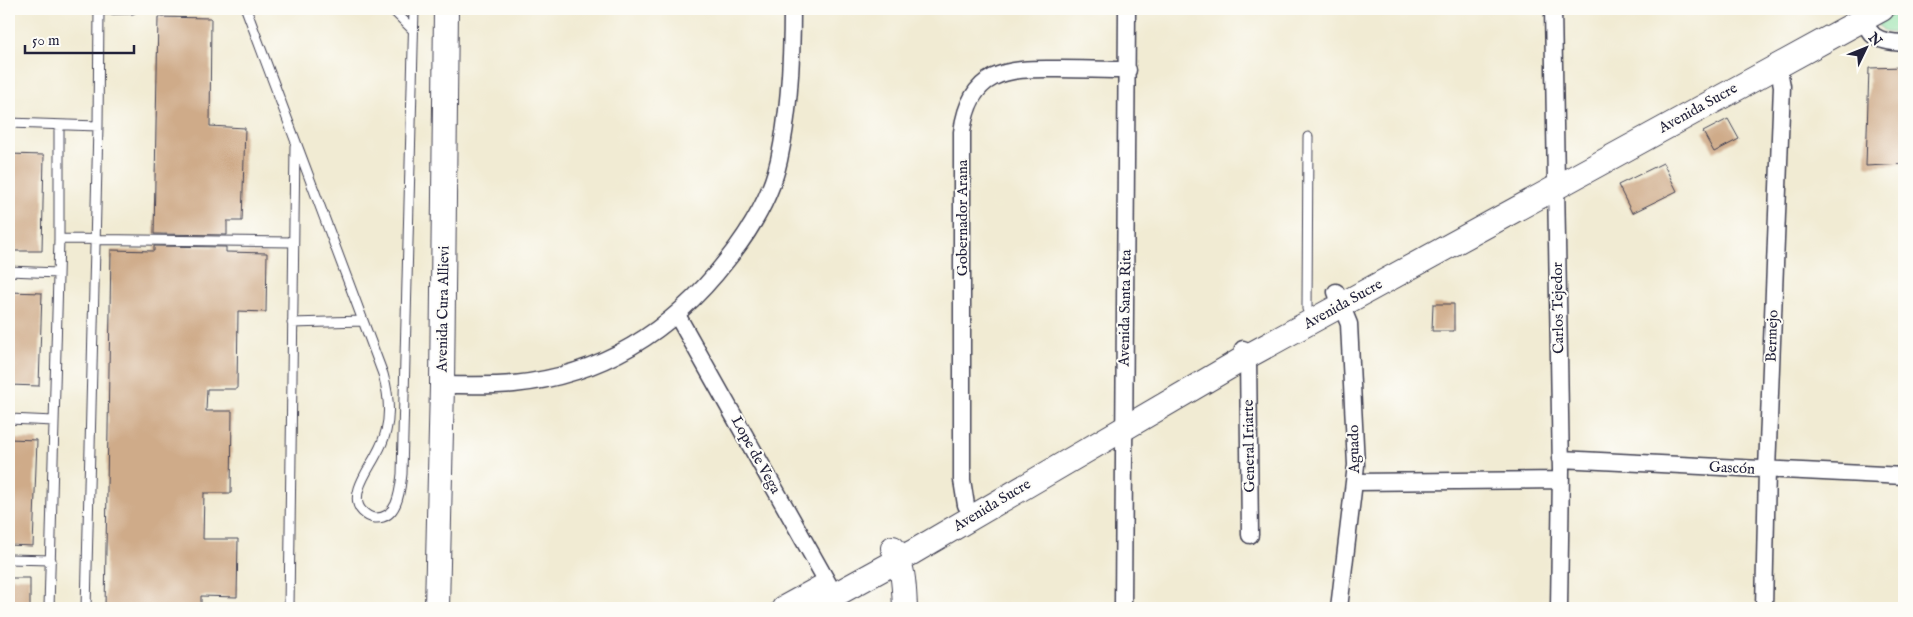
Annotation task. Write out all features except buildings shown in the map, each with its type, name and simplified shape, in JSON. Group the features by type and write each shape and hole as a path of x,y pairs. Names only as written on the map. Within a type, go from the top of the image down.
{"main road":[{"name":"Avenida Cura Allievi","path":"437,608 442,385 446,9"},
{"name":"Avenida Sucre","path":"896,553 966,506 1124,420 1339,298 1865,11"},
{"name":"Avenida Sucre","path":"1555,180 1778,65 1865,11"},
{"name":"Avenida Sucre","path":"1245,352 1307,309 1339,298"},
{"name":"Avenida Sucre","path":"784,608 832,589 1124,420"},
{"path":"896,553 903,570 905,608"},
{"name":"Avenida Sucre","path":"811,608 832,589"}],"street":[{"path":"442,385 492,386 517,383 575,371 604,362 644,340 677,315 719,271 755,221 779,161 792,53 792,9"},
{"name":"Avenida Santa Rita","path":"1123,608 1127,9"},
{"name":"Carlos Tejedor","path":"1553,9 1560,459 1559,608"},
{"path":"1865,11 1868,31 1874,37 1886,42 1904,43"},
{"name":"Bermejo","path":"1764,608 1767,470 1782,86 1778,65"},
{"name":"Gobernador Arana","path":"966,506 962,480 962,132 968,104 984,83 996,75 1014,70 1128,70"},
{"name":"Aguado","path":"1339,298 1349,324 1356,465 1339,608"},
{"name":"Lope de Vega","path":"677,315 832,589"},
{"name":"General Iriarte","path":"1245,352 1250,535"},
{"name":"Gascón","path":"1560,459 1904,476"},
{"path":"1354,482 1560,480"}],"lane":[{"path":"86,608 96,240 99,9 132,9"},
{"path":"246,9 384,374 389,404 386,431 378,453 359,488 357,496 359,507 365,514 376,518 386,515 395,506 400,492 402,474 414,9"},
{"path":"392,9 413,30"},
{"path":"9,123 98,126"},
{"path":"49,608 59,239 59,125"},
{"path":"1307,309 1308,137"},
{"path":"288,608 295,139"},
{"path":"59,239 294,242"},
{"path":"9,271 58,273"},
{"path":"292,323 363,321"},
{"path":"9,419 54,421"},
{"path":"9,559 51,560"}],"green space":[{"path":"1896,9 1904,9 1904,34 1885,32 1878,24 1879,17"}]}
